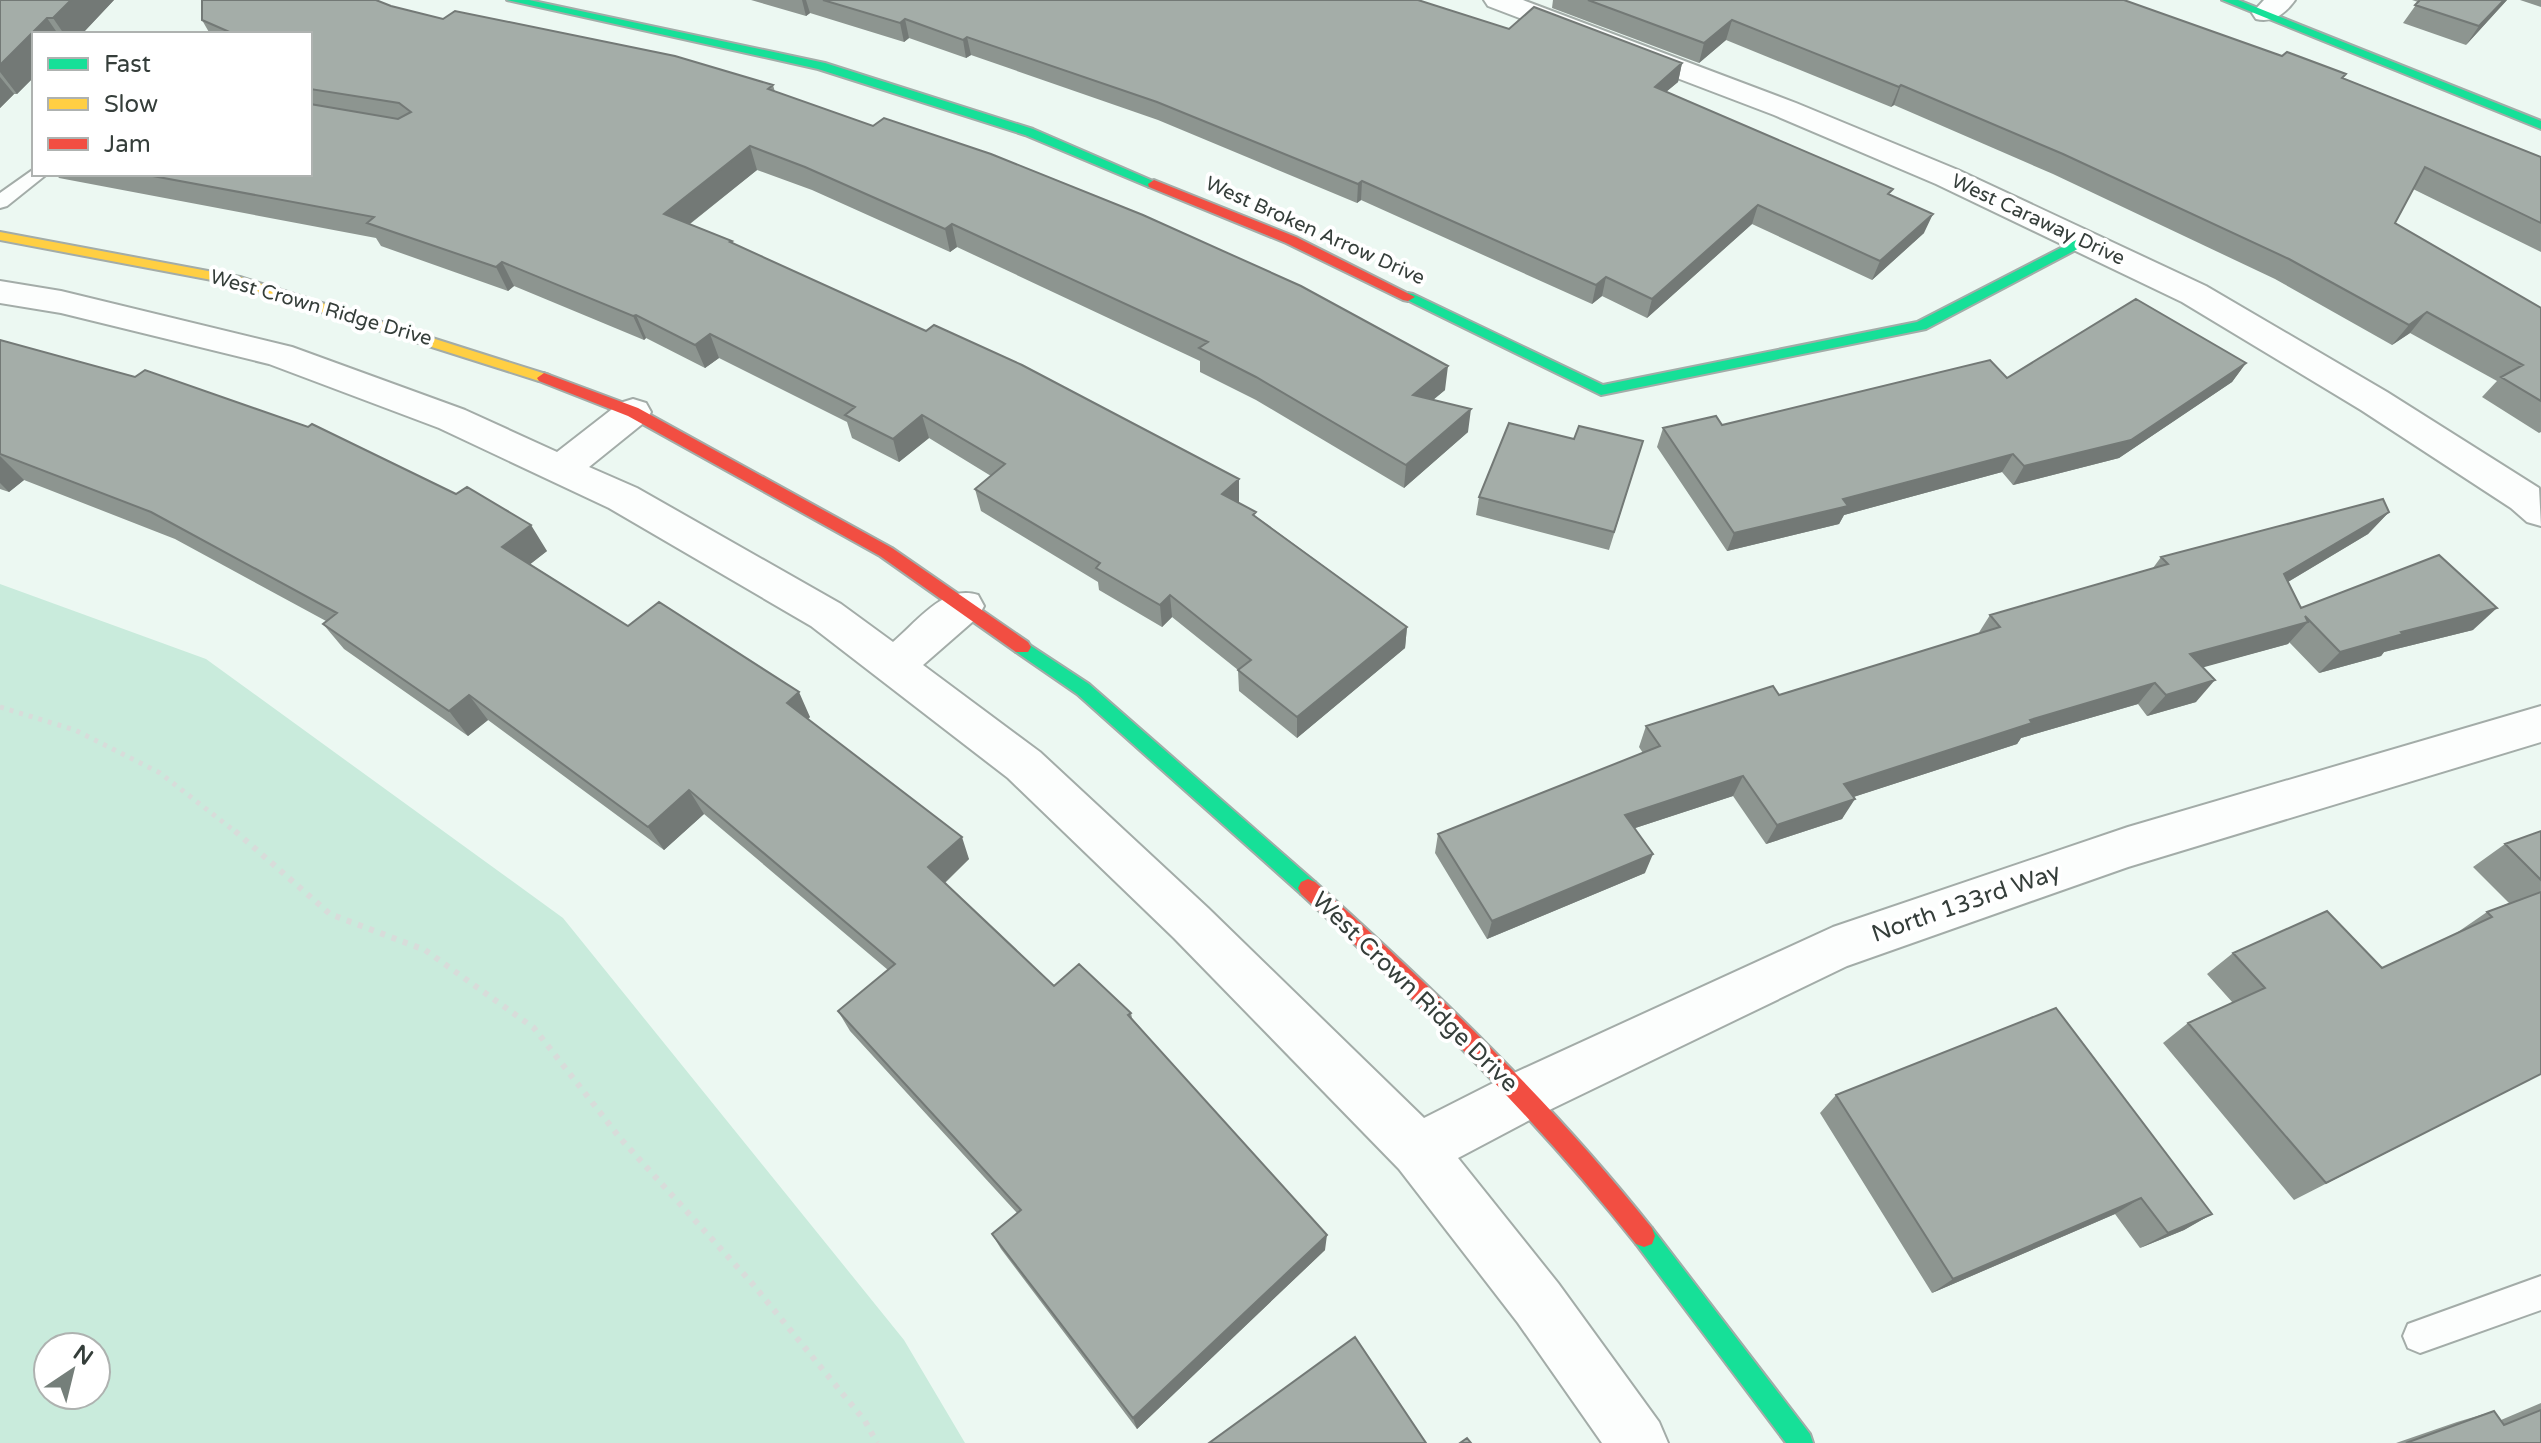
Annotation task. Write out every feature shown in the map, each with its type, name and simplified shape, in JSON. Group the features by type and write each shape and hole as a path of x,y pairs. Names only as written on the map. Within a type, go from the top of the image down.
{"street":[{"name":"West Broken Arrow Drive","path":"513,0 821,66 1029,132 1291,240 1601,390 1921,326 2082,241"},
{"name":"West Caraway Drive","path":"1498,0 1785,109 1947,177 2207,302 2374,401 2525,498 2541,512"},
{"path":"2228,0 2273,6 2541,125"},
{"name":"West Crown Ridge Drive","path":"0,236 235,280 519,369 633,412 886,552 1083,689 1420,990 1522,1096 1629,1217 1801,1443"},
{"path":"0,292 61,302 279,355 452,419 623,498 826,615 1024,765 1191,923 1418,1150 1538,1303 1638,1443"},
{"path":"561,469 633,412"},
{"path":"894,666 963,606"},
{"name":"North 133rd Way","path":"1418,1150 1522,1096 1833,949 2128,847 2541,724"}],"lane":[{"path":"0,202 35,176"},
{"path":"2420,1336 2541,1293"}],"path":[{"path":"0,707 75,730 160,773 219,817 330,914 425,950 534,1028 620,1138 751,1282 865,1421 877,1443"}],"green space":[{"path":"0,584 206,659 563,918 904,1340 965,1443 0,1443"}],"building":[{"path":"0,0 71,0 53,18 47,18 0,65"},
{"path":"202,0 376,0 443,19 455,11 675,56 773,85 768,89 873,126 884,118 991,154 1143,215 1301,286 1448,366 1413,395 1471,409 1406,465 1256,377 1199,348 1208,342 952,224 945,229 750,146 664,214 732,241 926,331 934,325 1022,365 1239,479 1222,494 1256,512 1253,515 1407,627 1297,717 1238,670 1251,660 1170,595 1160,605 1096,568 1100,563 975,489 1005,464 922,415 893,439 845,415 855,407 710,334 695,345 636,315 502,262 496,267 367,223 374,217 153,176 312,176 312,104 398,119 411,112 399,103 312,89 312,32 229,32 202,20"},
{"path":"823,0 1418,0 1509,29 1534,7 1682,63 1655,87 1893,189 1888,194 1933,214 1880,261 1758,205 1652,299 1606,277 1596,285 1362,181 1358,184 1157,102 967,37 963,40 905,19 900,23"},
{"path":"1588,0 2124,0 2282,56 2287,52 2346,74 2342,78 2541,157 2541,223 2425,167 2395,223 2541,308 2541,401 2501,377 2523,365 2427,312 2409,325 2289,259 2063,154 1901,85 1899,87 1732,20 1704,43"},
{"path":"2420,0 2504,0 2479,26 2415,5"},
{"path":"2136,299 2246,363 2131,440 2024,466 2013,454 1843,499 1848,506 1734,533 1663,428 1716,416 1722,425 1990,360 2007,378"},
{"path":"0,340 135,377 145,370 308,427 312,424 456,494 467,487 531,525 502,547 628,626 659,602 799,692 787,703 962,837 928,867 1054,986 1079,964 1131,1013 1128,1015 1327,1235 1133,1418 992,1234 1021,1210 838,1011 895,964 689,790 648,827 469,695 449,711 323,624 337,613 151,512 0,454"},
{"path":"1509,423 1574,439 1579,426 1643,441 1614,532 1479,497"},
{"path":"2383,499 2389,512 2284,574 2301,608 2439,555 2497,608 2401,632 2403,634 2340,652 2305,616 2308,622 2190,654 2215,680 2166,695 2155,683 2030,720 2032,723 1844,784 1855,799 1777,825 1743,776 1625,815 1653,854 1492,921 1438,834 1660,746 1646,726 1773,686 1779,695 2000,627 1990,615 2168,564 2161,557"},
{"path":"2541,831 2541,880 2505,844"},
{"path":"2541,892 2541,1074 2326,1183 2188,1023 2265,988 2233,953 2327,911 2382,968 2492,917 2487,912"},
{"path":"2056,1008 2212,1214 2168,1233 2141,1198 1953,1279 1836,1095"},
{"path":"1355,1337 1426,1443 1209,1443"},
{"path":"2541,1410 2541,1443 2406,1443 2494,1411 2504,1425"}],"traffic: fast":[{"path":"513,0 821,66 1029,132 1154,184"},
{"path":"2228,0 2541,125"},
{"path":"1408,297 1601,390 1921,326 2082,241"},
{"path":"1022,647 1083,689 1308,888"},
{"path":"1644,1236 1801,1443"}],"traffic: slow":[{"path":"0,236 235,280 544,378"}],"traffic: jam":[{"path":"1154,184 1291,240 1408,297"},
{"path":"544,378 633,412 886,552 1022,647"},
{"path":"1308,888 1484,1054 1567,1143 1644,1236"}]}
